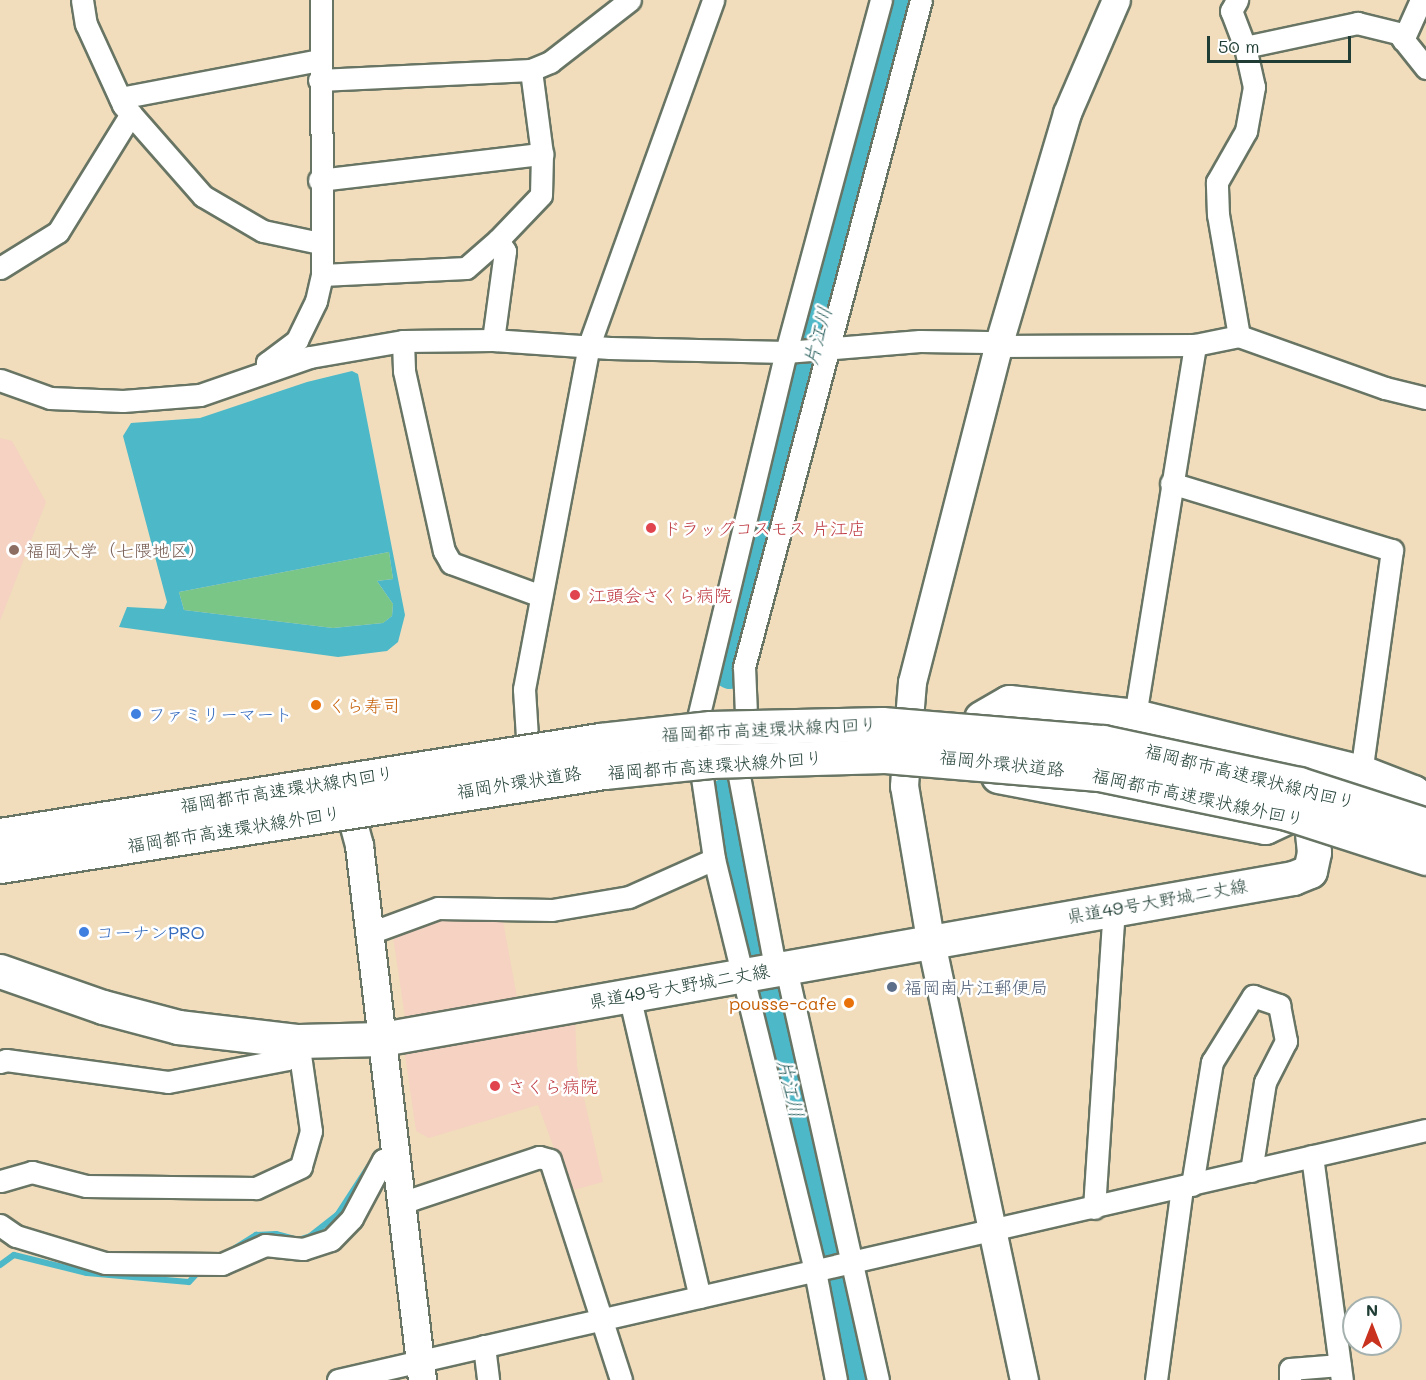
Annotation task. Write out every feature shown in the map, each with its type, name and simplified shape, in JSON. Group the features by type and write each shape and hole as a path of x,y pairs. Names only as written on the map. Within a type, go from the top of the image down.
{"main road":[{"path":"981,718 1009,702 1135,716 1361,772 1413,792 1421,818"},
{"path":"0,822 340,770 527,737 746,714 909,714 981,718 1138,739 1281,770 1421,818"},
{"name":"福岡都市高速環状線内回り","path":"0,835 600,740 710,728 882,724 1103,742 1299,784 1421,818"},
{"name":"福岡外環状道路","path":"0,866 529,779 699,757 735,755 972,757 1136,778 1301,818 1426,858"},
{"name":"福岡都市高速環状線外回り","path":"0,866 604,772 710,761 885,756 1099,774 1287,813 1426,858"},
{"name":"県道49号大野城二丈線","path":"0,971 102,1007 178,1027 298,1041 382,1039 764,972 930,939 1293,878 1310,871 1314,852 1301,818"}],"street":[{"path":"82,0 86,24 125,106 202,196 263,231 320,243"},
{"path":"270,370 267,363 297,340 316,301 321,275 319,70 321,0"},
{"path":"125,106 319,70 531,70 550,63 630,0"},
{"path":"527,737 524,689 589,345 713,0"},
{"path":"698,718 786,352 880,0"},
{"path":"836,1380 764,972 773,956 735,755 746,714 744,667 921,0"},
{"path":"1024,1380 990,1231 930,939 904,786 906,755 912,682 998,346 1067,113 1116,0"},
{"path":"1237,0 1232,11 1245,47 1254,87 1246,131 1217,182 1218,215 1239,336"},
{"path":"1403,40 1422,0"},
{"path":"1245,47 1357,23 1398,33 1426,68"},
{"path":"321,275 466,268 498,240 541,195 542,154 531,70"},
{"path":"0,268 58,232 125,106"},
{"path":"319,180 542,154"},
{"path":"493,340 505,251 498,240"},
{"path":"0,380 50,398 123,401 200,395 270,370 361,346 403,341 493,340 786,352 920,341 987,342 998,346 1195,345 1239,336 1385,388 1426,398"},
{"path":"403,341 404,370 444,551 451,563 541,596"},
{"path":"1135,716 1195,345"},
{"path":"1171,483 1392,550 1361,772"},
{"path":"699,757 714,859 764,972 849,1264 878,1380"},
{"path":"340,770 348,809 359,845 421,1370"},
{"path":"370,933 438,908 552,910 628,897 714,859"},
{"path":"1094,1208 1114,907"},
{"path":"629,995 700,1297"},
{"path":"1156,1380 1187,1186 1212,1062 1252,996 1279,1005 1286,1041 1265,1082 1251,1171"},
{"path":"0,1062 6,1060 168,1082 287,1059 298,1041"},
{"path":"0,1181 32,1172 86,1186 256,1188 301,1167 311,1131 298,1041"},
{"path":"338,1380 421,1370 484,1346 600,1318 849,1264 1426,1130"},
{"path":"1290,1380 1290,1369 1341,1373 1312,1156"},
{"path":"400,1200 413,1199 539,1157 550,1160 621,1380"},
{"path":"0,1225 16,1236 105,1263 222,1264 265,1245 303,1249 331,1240 352,1218 383,1160 395,1159"},
{"path":"484,1346 488,1380"}],"shaded area":[{"name":"福岡大学（七隈地区）","path":"0,438 12,441 46,502 0,621"},
{"path":"439,913 502,916 517,997 405,1017 392,930"},
{"name":"さくら病院","path":"575,1015 577,1067 603,1182 570,1191 538,1105 429,1138 416,1131 404,1048"}],"green space":[{"path":"389,552 393,579 377,581 393,604 392,616 383,623 333,628 184,610 179,592"}],"water":[{"path":"352,371 358,374 405,615 398,642 387,651 338,657 119,627 127,607 164,609 167,602 123,436 131,423 200,418 307,382","holes":["389,552 393,579 377,581 393,604 392,616 383,623 333,628 184,610 179,592"]}],"waterway":[{"name":"片江川","path":"730,672 905,0"},
{"name":"片江川","path":"724,796 858,1380"},
{"path":"235,1248 256,1235 276,1234 298,1240 310,1236 338,1214 369,1166"},
{"path":"0,1265 14,1255 87,1273 189,1282 201,1269"}],"place":[{"name":"ドラッグコスモス 片江店","path":"651,528"},
{"name":"福岡大学（七隈地区）","path":"14,550"},
{"name":"江頭会さくら病院","path":"575,595"},
{"name":"くら寿司","path":"316,705"},
{"name":"ファミリーマート","path":"136,714"},
{"name":"コーナンPRO","path":"84,932"},
{"name":"福岡南片江郵便局","path":"892,987"},
{"name":"pousse-cafe","path":"849,1003"},
{"name":"さくら病院","path":"495,1086"}]}
